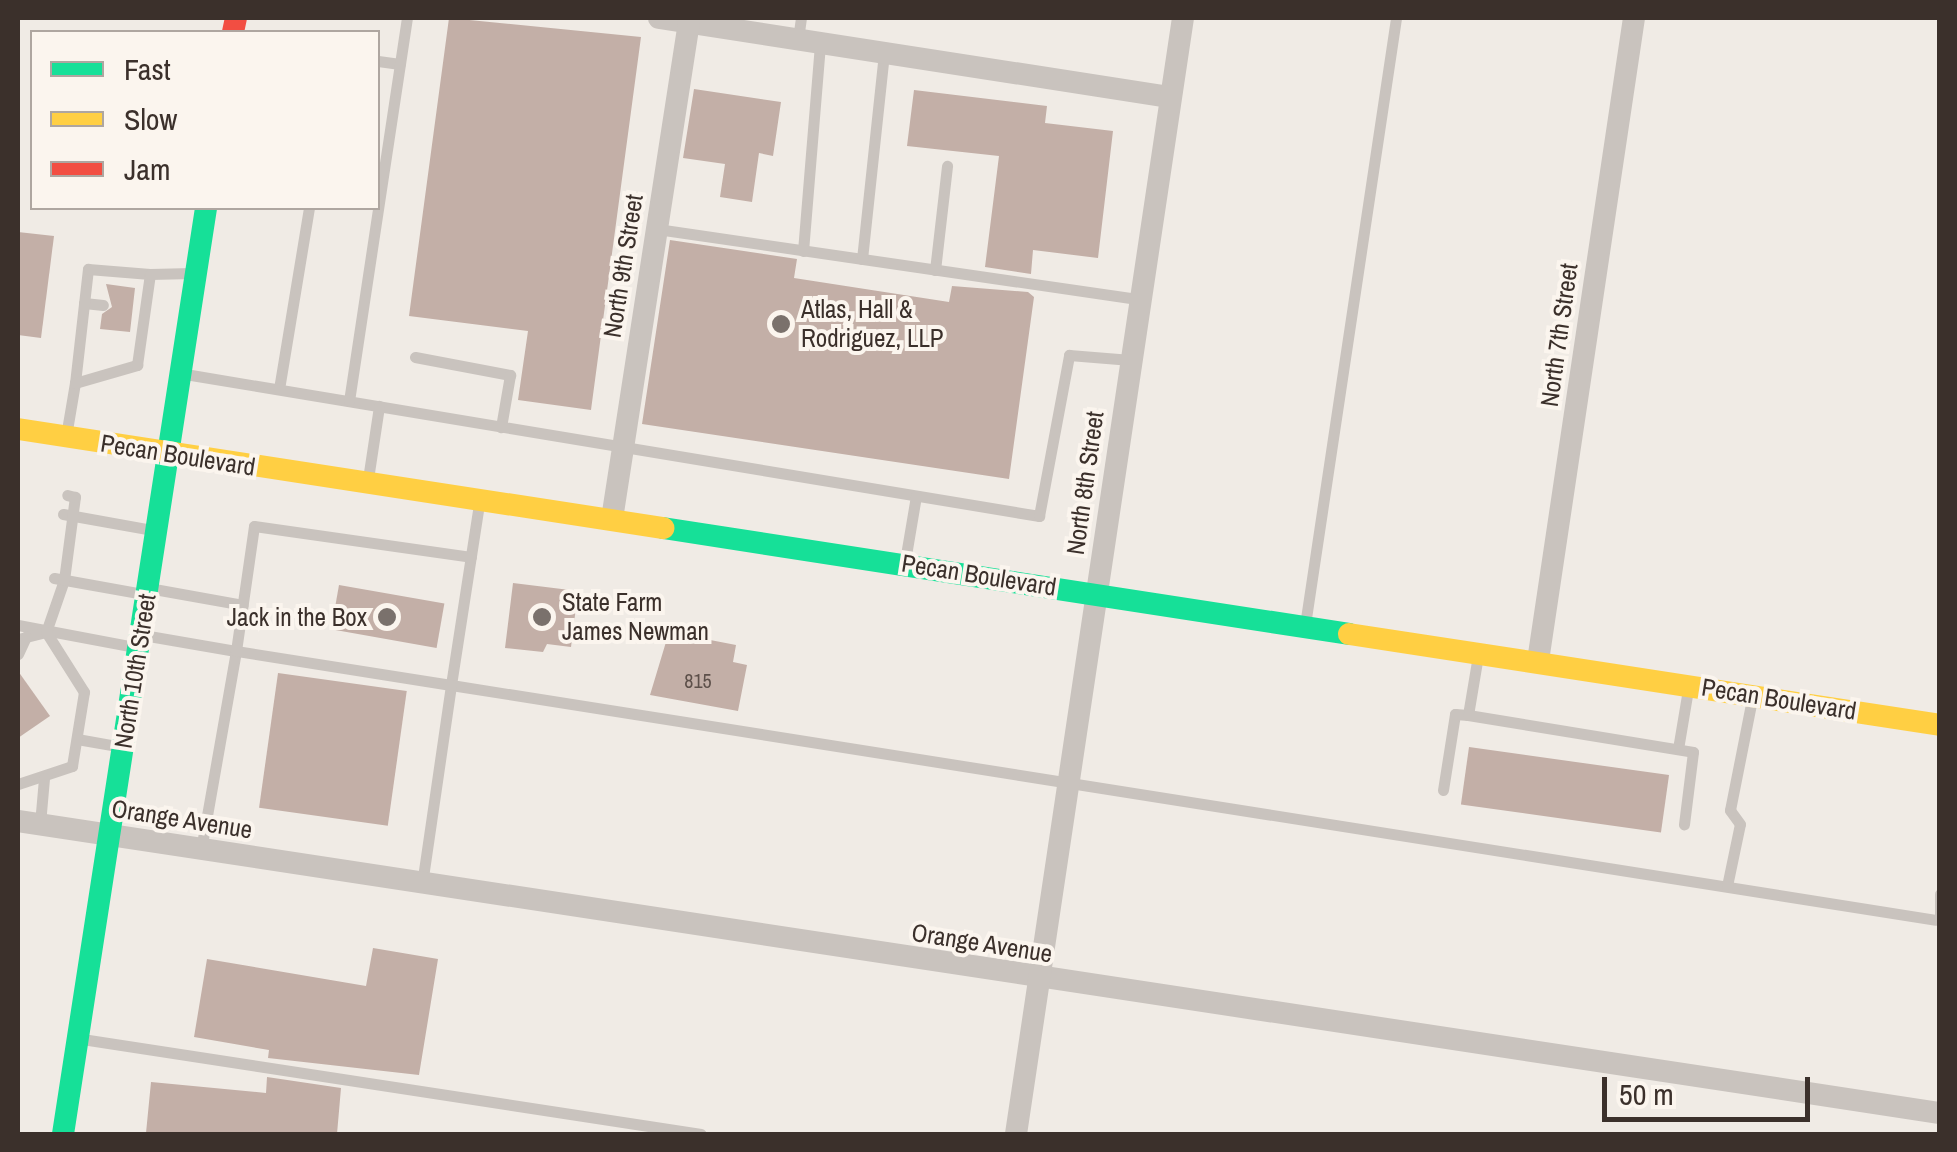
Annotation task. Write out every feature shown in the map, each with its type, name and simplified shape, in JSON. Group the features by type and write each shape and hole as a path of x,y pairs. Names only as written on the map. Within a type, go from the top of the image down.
{"main road":[{"name":"North 10th Street","path":"62,1134 206,210"},
{"name":"Pecan Boulevard","path":"18,429 1538,660 1940,725"}],"street":[{"path":"658,18 807,33 884,52 1170,96"},
{"name":"North 8th Street","path":"1016,1134 1138,299 1184,18"},
{"name":"North 7th Street","path":"1538,660 1634,18"},
{"name":"North 9th Street","path":"612,519 689,22"},
{"name":"Orange Avenue","path":"29,822 1039,980 1940,1113"}],"lane":[{"path":"382,154 406,18"},
{"path":"1305,625 1396,18"},
{"path":"802,251 807,33"},
{"path":"862,259 884,52"},
{"path":"380,61 400,64"},
{"path":"935,270 948,166"},
{"path":"279,390 309,210"},
{"path":"350,401 375,210"},
{"path":"657,229 1138,299"},
{"path":"66,437 88,269 196,273"},
{"path":"75,384 137,366 139,310 150,274"},
{"path":"84,303 103,305"},
{"path":"181,373 1039,516 1069,355 1131,360"},
{"path":"415,357 510,375 502,427"},
{"path":"367,483 378,406"},
{"path":"18,784 72,766 84,692 46,632 68,515 75,497 67,495"},
{"path":"905,564 916,496"},
{"path":"422,884 480,500"},
{"path":"68,515 156,531"},
{"path":"201,849 254,526 471,558"},
{"path":"59,579 243,605"},
{"path":"18,625 46,632 236,651 451,684 1938,920 1940,894"},
{"path":"18,654 22,638 46,632"},
{"path":"1468,716 1479,652"},
{"path":"1678,750 1689,685"},
{"path":"1728,886 1740,824 1730,810 1752,695"},
{"path":"1442,790 1455,714 1694,752 1684,824"},
{"path":"76,739 123,747"},
{"path":"29,822 44,778"},
{"path":"78,1038 701,1134"}],"building":[{"path":"449,18 641,37 591,410 518,400 528,331 409,316"},
{"path":"694,89 781,102 773,156 759,153 752,202 720,197 725,164 683,158"},
{"path":"914,90 1047,106 1045,123 1113,131 1098,258 1033,250 1031,274 985,267 999,156 907,146"},
{"path":"18,232 54,236 41,338 18,335"},
{"name":"Atlas, Hall & Rodriguez, LLP","path":"670,240 797,259 794,278 949,302 952,286 1028,292 1034,297 1009,479 642,424"},
{"path":"106,284 135,288 130,332 100,329 102,314 112,307"},
{"name":"State Farm James Newman","path":"513,583 578,591 571,647 547,644 543,652 505,648"},
{"name":"Jack in the Box","path":"339,585 444,604 437,648 331,629"},
{"path":"669,632 736,645 733,662 747,665 738,711 650,695"},
{"path":"18,671 50,716 18,738"},
{"path":"278,673 407,691 388,826 259,808"},
{"path":"1469,747 1669,775 1661,833 1461,804"},
{"path":"373,948 438,959 419,1075 268,1058 269,1050 194,1037 207,959 366,986"},
{"path":"267,1077 341,1088 337,1134 146,1133 151,1082 266,1093"}],"traffic: fast":[{"path":"63,1134 206,210"},
{"path":"663,528 1349,634"}],"traffic: slow":[{"path":"18,429 663,528"},
{"path":"1349,634 1940,725"}],"traffic: jam":[{"path":"233,30 236,18"}],"place":[{"name":"Atlas, Hall & Rodriguez, LLP","path":"781,324"},
{"name":"Jack in the Box","path":"387,617"},
{"name":"State Farm James Newman","path":"542,617"}]}
